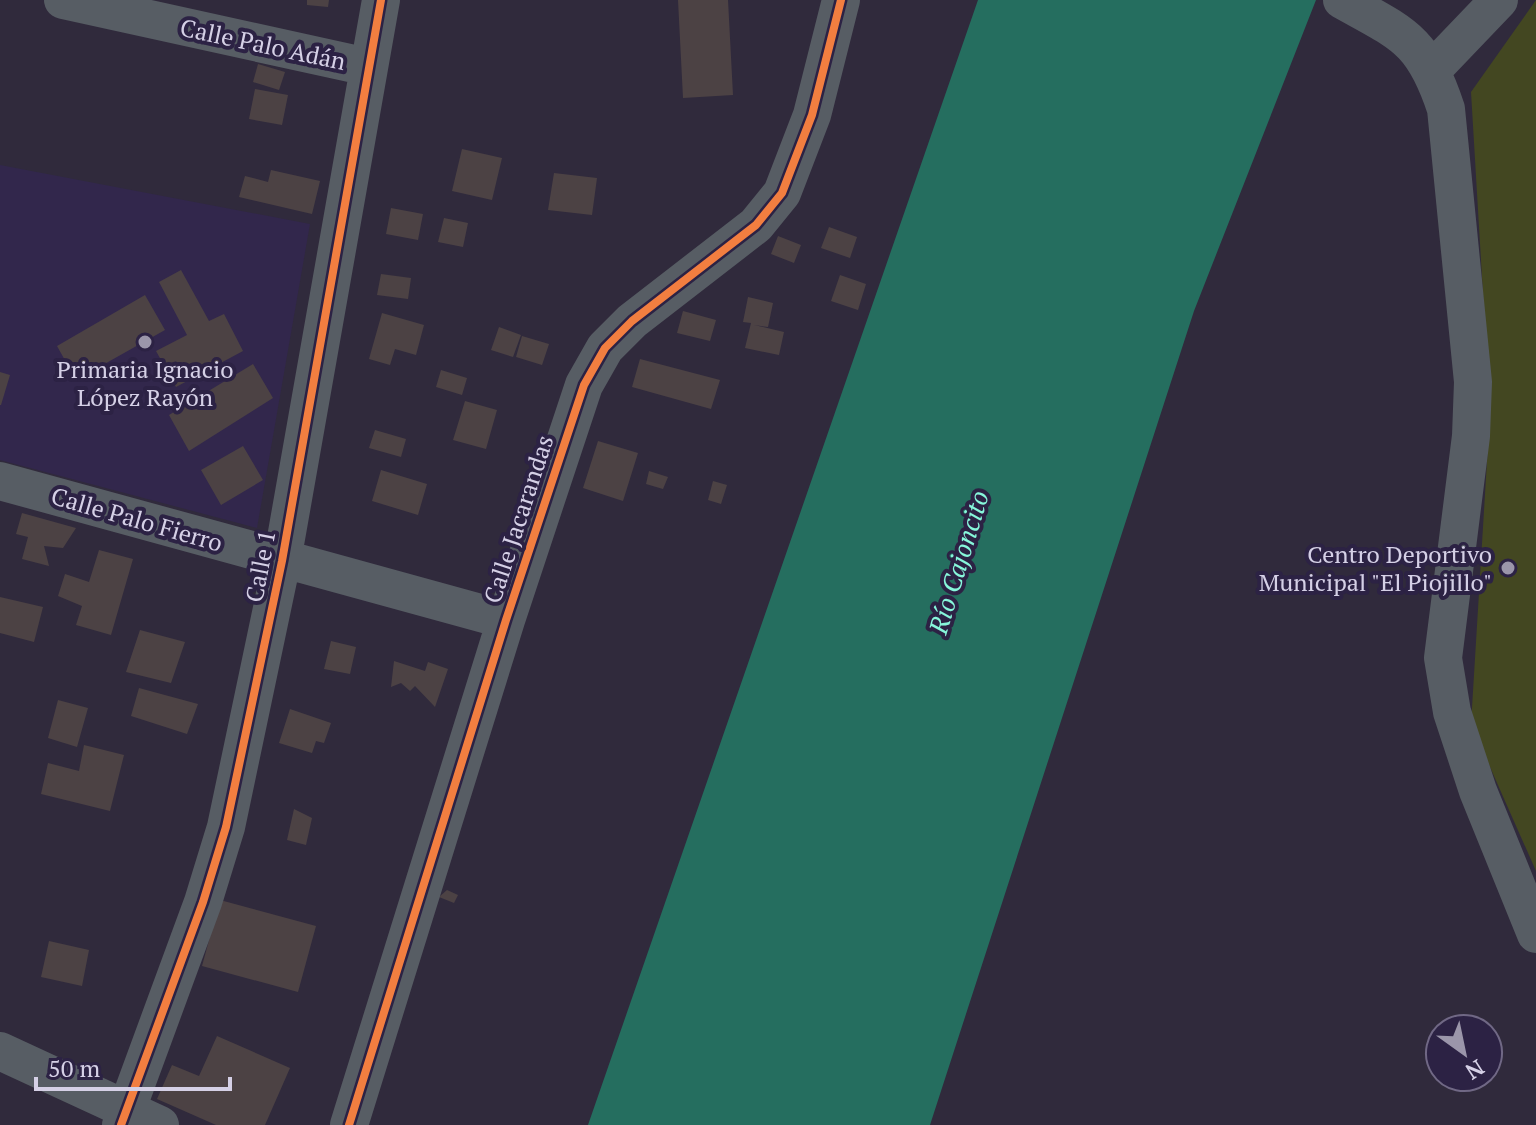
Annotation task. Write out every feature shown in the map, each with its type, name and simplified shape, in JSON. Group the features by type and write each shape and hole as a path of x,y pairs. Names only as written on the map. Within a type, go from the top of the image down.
{"street":[{"name":"Calle Palo Adán","path":"63,0 368,67"},
{"name":"Calle 1","path":"136,1120 226,827 282,561 381,0"},
{"name":"Calle Jacarandas","path":"349,1125 506,620 584,385 605,348 632,321 756,225 782,193 812,115 841,0"},
{"path":"1342,0 1411,38 1433,69 1446,109 1473,382 1471,436 1443,658 1452,712 1478,791 1536,934"},
{"path":"1433,69 1499,0"},
{"name":"Calle Palo Fierro","path":"0,481 282,561 506,620"},
{"path":"0,1051 136,1120"}],"shaded area":[{"name":"Centro Deportivo Municipal \"El Piojillo\"","path":"1536,0 1536,871 1471,724 1490,412 1471,92"},
{"name":"Primaria Ignacio López Rayón","path":"0,165 310,224 257,528 0,460"}],"water":[{"name":"Río Cajoncito","path":"978,0 1316,0 1194,311 930,1125 588,1125"}],"building":[{"path":"307,0 329,0 328,7 307,5"},
{"path":"678,0 728,0 733,95 683,98"},
{"path":"258,64 285,72 279,90 253,82"},
{"path":"255,89 288,95 282,125 249,119"},
{"path":"462,149 502,158 492,200 452,191"},
{"path":"271,170 320,181 312,214 239,197 245,176 268,182"},
{"path":"554,173 597,178 592,215 548,210"},
{"path":"391,208 423,214 418,240 386,234"},
{"path":"444,218 468,223 463,247 438,242"},
{"path":"829,227 857,237 850,258 821,248"},
{"path":"778,236 801,245 794,263 771,254"},
{"path":"181,270 209,321 224,314 243,351 176,387 156,351 187,335 159,282"},
{"path":"381,274 411,278 408,299 377,295"},
{"path":"840,275 866,284 858,310 831,301"},
{"path":"145,295 165,330 76,380 57,346"},
{"path":"748,297 773,303 768,327 754,325 784,332 779,355 745,348 751,323 743,322"},
{"path":"683,311 716,320 710,341 677,333"},
{"path":"382,313 424,325 416,355 395,349 390,365 369,359"},
{"path":"499,327 521,335 513,357 491,350"},
{"path":"522,336 549,344 542,365 516,357"},
{"path":"640,359 720,380 711,409 632,387"},
{"path":"253,364 273,398 189,451 169,415"},
{"path":"441,370 467,378 462,395 436,387"},
{"path":"0,372 10,375 1,405 0,405"},
{"path":"465,401 497,410 486,449 453,440"},
{"path":"375,430 406,439 401,457 369,448"},
{"path":"598,441 638,453 623,501 583,488"},
{"path":"243,446 263,480 221,505 201,470"},
{"path":"381,470 427,484 418,515 372,501"},
{"path":"649,471 668,477 663,489 646,484"},
{"path":"713,481 727,485 721,504 708,500"},
{"path":"22,513 76,528 63,548 44,546 49,566 22,559 28,537 16,534"},
{"path":"99,550 133,559 111,635 76,625 82,606 58,596 65,574 89,582"},
{"path":"0,597 43,607 34,642 0,633"},
{"path":"140,630 185,642 171,683 126,672"},
{"path":"331,641 356,647 350,674 324,669"},
{"path":"394,661 425,671 428,662 448,669 435,707 415,686 410,691 401,683 391,687"},
{"path":"139,688 198,704 187,734 131,716"},
{"path":"58,700 88,708 77,747 48,738"},
{"path":"290,709 331,723 324,743 316,741 312,753 279,743"},
{"path":"84,745 124,755 110,811 41,794 48,763 79,771"},
{"path":"294,809 312,818 306,845 287,840"},
{"path":"447,890 458,895 454,903 439,897"},
{"path":"220,900 316,926 298,992 202,966"},
{"path":"49,941 89,950 82,986 41,977"},
{"path":"217,1036 290,1068 265,1125 216,1125 157,1099 172,1065 199,1076"}],"cycle path":[{"path":"121,1125 203,902 226,827 282,561 381,0"},
{"path":"349,1125 506,620 584,385 605,348 632,321 756,225 782,193 812,115 841,0"}],"place":[{"name":"Primaria Ignacio López Rayón","path":"145,342"},
{"name":"Centro Deportivo Municipal \"El Piojillo\"","path":"1508,568"}]}
